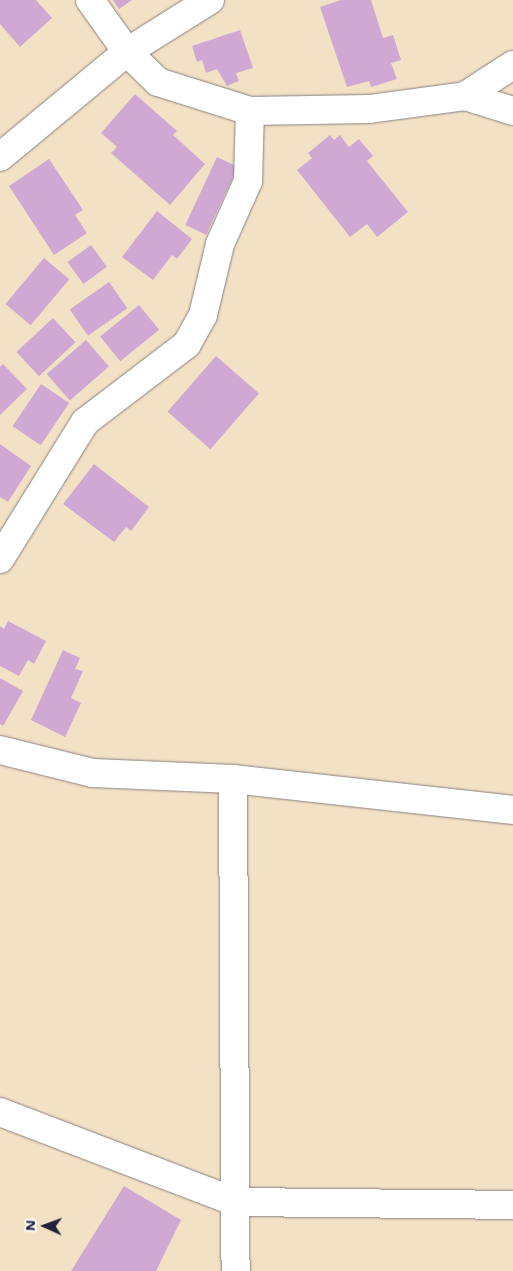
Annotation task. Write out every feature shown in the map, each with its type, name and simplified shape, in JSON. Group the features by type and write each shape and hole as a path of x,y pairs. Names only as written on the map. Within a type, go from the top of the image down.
{"street":[{"path":"90,0 127,52 158,82 250,111 369,109 465,96 513,111"},
{"path":"0,157 127,52 210,0"},
{"path":"465,96 513,65"},
{"path":"0,559 85,422 187,344 204,315 220,244 248,180 250,111"},
{"path":"0,750 93,772 233,780 513,810"},
{"path":"233,780 236,1271"},
{"path":"0,1112 236,1202 513,1205"}],"building":[{"path":"0,0 36,0 52,18 20,47 0,24"},
{"path":"113,0 132,0 119,9"},
{"path":"341,0 371,0 383,38 393,35 401,60 391,63 397,79 371,87 369,81 347,87 320,7"},
{"path":"240,30 253,68 236,73 239,81 227,86 217,69 206,73 202,60 197,62 192,46"},
{"path":"135,94 177,131 173,135 205,164 170,205 111,153 117,147 101,133"},
{"path":"330,135 334,140 340,135 349,147 359,139 373,156 367,161 408,212 377,237 367,224 350,237 297,170 312,158 308,153"},
{"path":"217,157 238,167 206,235 185,225"},
{"path":"49,159 83,210 75,215 87,233 54,255 9,186"},
{"path":"157,211 192,239 177,259 172,255 153,280 122,257"},
{"path":"91,245 107,267 83,284 68,262"},
{"path":"44,258 69,279 31,325 5,304"},
{"path":"109,282 127,308 88,336 70,310"},
{"path":"139,305 159,330 120,361 100,336"},
{"path":"53,318 76,342 39,376 16,352"},
{"path":"86,340 109,366 70,401 47,374"},
{"path":"216,356 259,393 210,449 167,412"},
{"path":"3,364 27,389 0,415 0,367"},
{"path":"41,384 69,403 41,445 12,426"},
{"path":"0,444 31,466 8,502 0,497"},
{"path":"94,464 149,507 131,531 126,527 114,542 63,504"},
{"path":"8,621 46,641 34,664 28,660 19,676 0,666 0,626 4,629"},
{"path":"63,650 80,658 75,669 83,671 71,698 81,703 65,737 31,720"},
{"path":"0,678 23,691 3,726 0,724"},
{"path":"124,1186 181,1220 156,1271 71,1271"}]}
